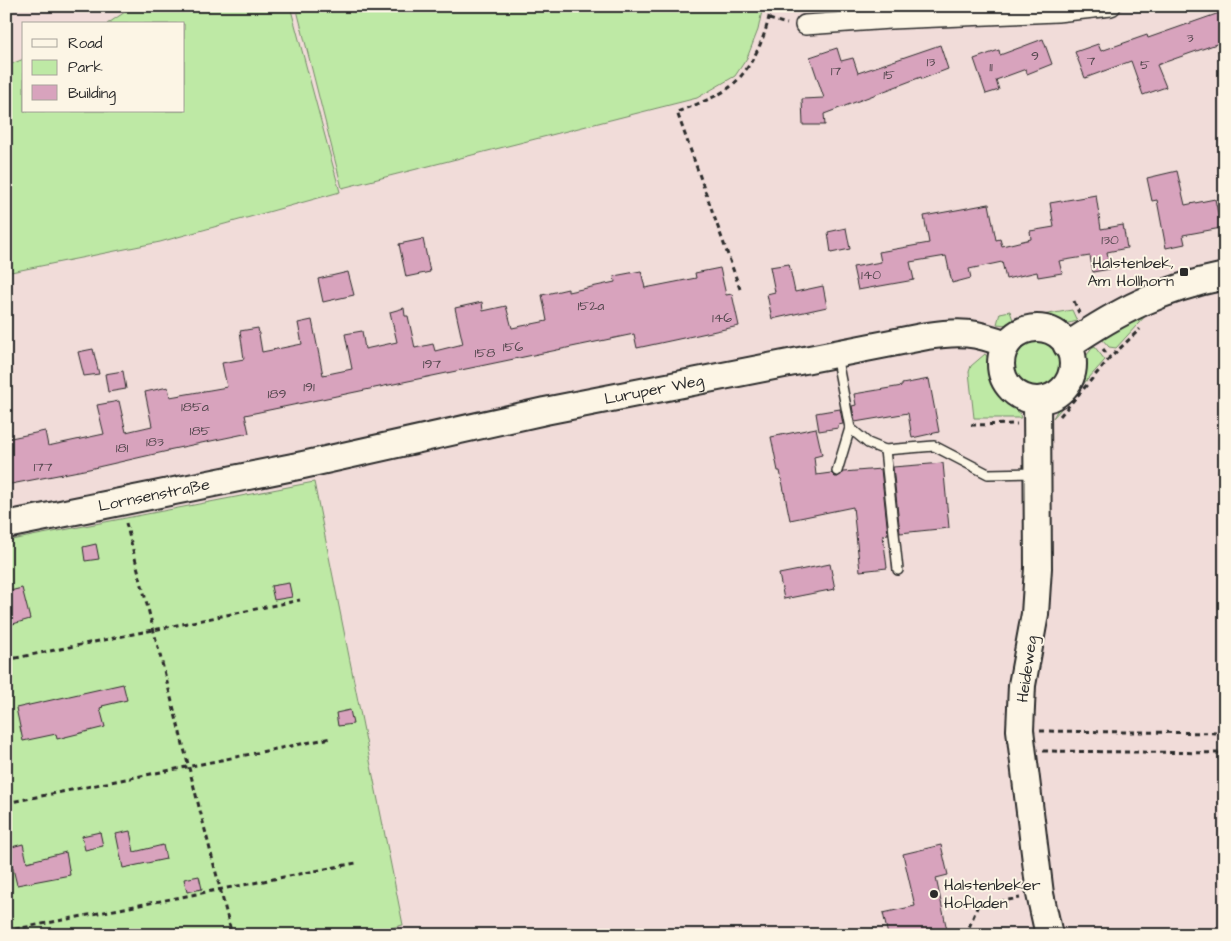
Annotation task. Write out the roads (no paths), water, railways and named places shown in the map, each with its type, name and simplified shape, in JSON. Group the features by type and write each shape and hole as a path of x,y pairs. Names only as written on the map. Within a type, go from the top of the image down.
{"street":[{"path":"805,25 889,12 1028,10 1111,6"},
{"path":"1067,346 1098,325 1145,300 1197,282 1225,276"},
{"path":"1040,328 1051,330 1067,346 1072,358 1073,372 1068,384 1048,400 1036,401 1024,398 1013,391 1005,380 1001,368 1001,356 1006,344 1014,335 1028,329 1040,328"},
{"name":"Luruper Weg","path":"303,465 545,411 927,336 952,333 981,334 1006,344"},
{"name":"Heideweg","path":"1036,401 1038,568 1035,614 1022,685 1021,741 1040,894 1049,935"},
{"name":"Lornsenstraße","path":"6,525 303,465"}],"lane":[{"path":"836,355 850,428 836,471"},
{"path":"850,428 868,443 884,450 934,446 988,474 1036,473"},
{"path":"884,450 898,570"}],"place":[{"name":"Halstenbek, Am Hollhorn","path":"1184,272"},
{"name":"Halstenbeker Hofladen","path":"934,894"}]}
